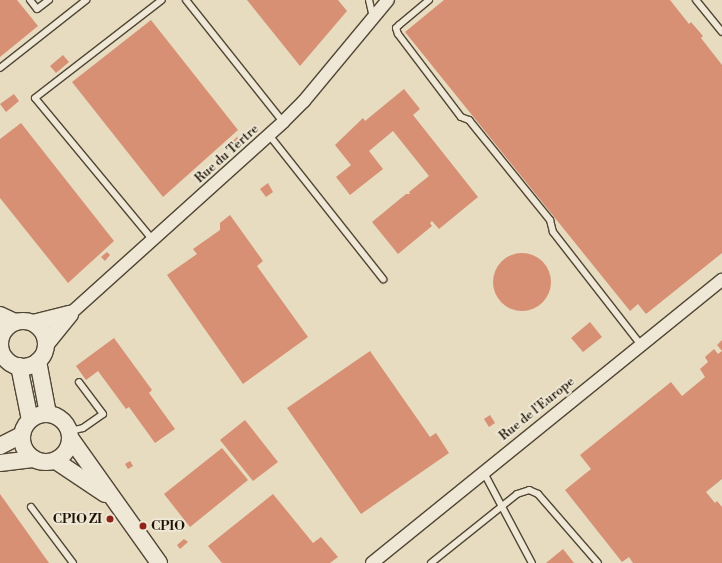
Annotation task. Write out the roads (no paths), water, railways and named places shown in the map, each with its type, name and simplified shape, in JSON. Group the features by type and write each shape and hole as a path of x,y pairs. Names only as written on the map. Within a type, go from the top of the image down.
{"main road":[{"path":"0,315 15,322 34,323 70,314"},
{"path":"15,322 4,330 0,343 5,358 18,366 32,365 38,361 46,344 70,314"},
{"path":"34,323 43,332 46,344"},
{"path":"38,361 48,414"},
{"path":"0,446 22,435 30,420 18,366"},
{"path":"30,420 48,414 62,419 70,435 160,563"},
{"path":"22,435 24,448 34,458 41,462 56,460 66,452 70,435"},
{"path":"0,463 34,458"},
{"path":"56,460 76,472 119,505"}],"street":[{"name":"Rue du Tertre","path":"70,314 283,122 304,101 388,0"},
{"name":"Rue de l'Europe","path":"372,563 483,471 722,280"}],"lane":[{"path":"30,0 37,9 49,0"},
{"path":"0,68 86,0"},
{"path":"152,239 35,98 162,0"},
{"path":"186,0 283,122"},
{"path":"369,0 373,18"},
{"path":"429,0 396,28 398,34 461,117 469,120 550,220 553,232 641,345"},
{"path":"696,0 722,32"},
{"path":"268,135 383,279"},
{"path":"70,435 104,414 79,382"},
{"path":"483,471 532,563"},
{"path":"431,563 517,494 529,490 538,494 598,563"},
{"path":"31,507 73,563"}],"place":[{"name":"CPIO ZI","path":"110,519"},
{"name":"CPIO","path":"143,526"}]}
